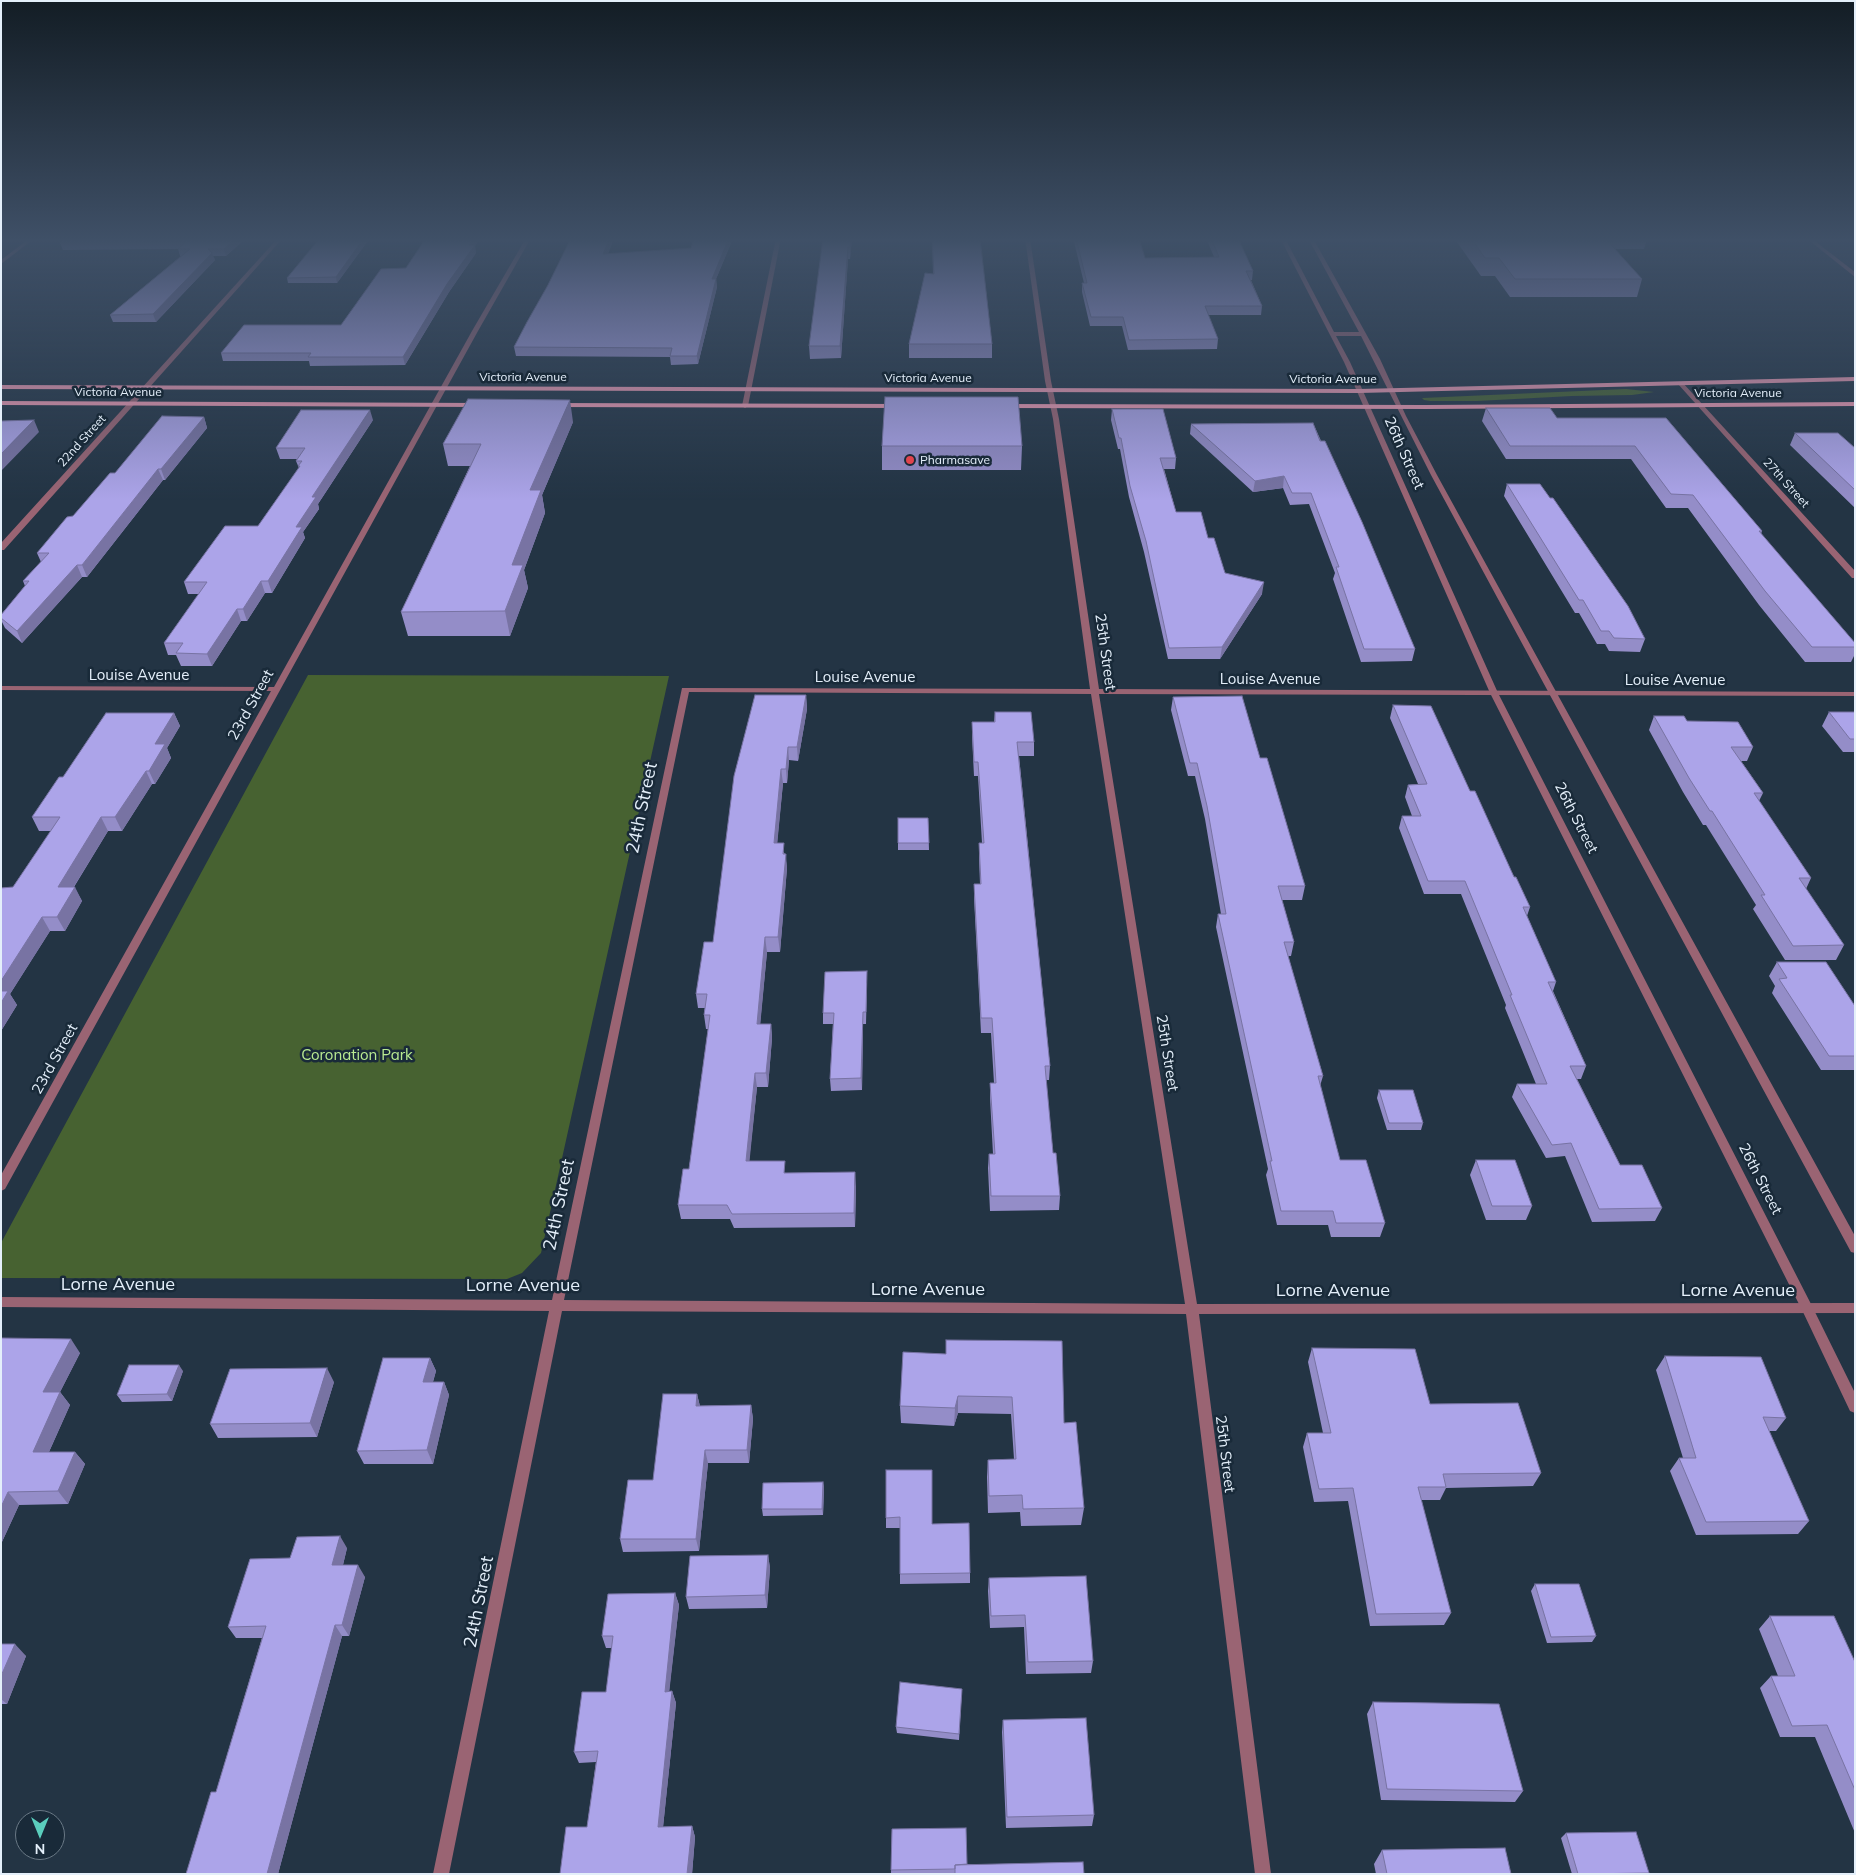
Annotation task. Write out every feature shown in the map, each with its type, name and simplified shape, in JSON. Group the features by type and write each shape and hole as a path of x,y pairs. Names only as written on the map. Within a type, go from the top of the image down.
{"main road":[{"name":"Victoria Avenue","path":"1,387 1359,391 1855,379"},
{"name":"Victoria Avenue","path":"1,403 494,405"},
{"name":"Victoria Avenue","path":"996,406 1398,407 1855,404"},
{"name":"Victoria Avenue","path":"542,405 910,406"}],"street":[{"name":"22nd Street","path":"1,548 202,326"},
{"name":"23rd Street","path":"1,1186 479,326"},
{"path":"745,406 761,326"},
{"name":"25th Street","path":"1040,326 1095,692 1192,1309 1263,1874"},
{"name":"26th Street","path":"1328,326 1366,406 1494,693 1807,1308 1855,1407"},
{"name":"26th Street","path":"1358,326 1398,407 1552,694 1855,1248"},
{"path":"1332,334 1363,334"},
{"name":"27th Street","path":"1680,383 1855,576"},
{"name":"Louise Avenue","path":"1,688 277,688"},
{"name":"Louise Avenue","path":"684,690 1855,694"},
{"name":"24th Street","path":"441,1874 684,690"},
{"name":"Lorne Avenue","path":"1,1302 1192,1309 1855,1308"}],"green space":[{"path":"1626,389 1654,392 1632,395 1477,401 1430,401 1422,398"},
{"name":"Coronation Park","path":"308,675 669,676 541,1253 522,1273 507,1279 1,1278 1,1243"}],"building":[{"path":"244,326 422,326 403,357 308,357 311,353 221,353"},
{"path":"525,326 705,326 697,356 670,356 672,348 514,347"},
{"path":"812,326 842,326 840,346 809,346"},
{"path":"913,326 990,326 992,344 909,344"},
{"path":"1125,326 1213,326 1218,339 1129,340"},
{"path":"885,397 1018,397 1022,446 882,446"},
{"path":"468,399 570,400 530,490 541,490 512,565 523,565 505,611 401,612 481,444 443,444"},
{"path":"1486,408 1550,408 1557,418 1666,418 1855,643 1855,647 1812,647 1765,591 1693,495 1671,494 1635,446 1510,446"},
{"path":"1112,409 1163,409 1176,458 1160,458 1176,512 1201,512 1208,538 1214,538 1225,573 1264,582 1222,647 1169,648 1146,541 1130,486 1121,438 1119,438"},
{"path":"301,410 370,410 312,497 316,497 296,527 302,527 268,581 261,581 243,609 237,609 207,654 176,653 183,643 164,643 207,582 184,582 225,526 258,526 300,466 298,466 302,461 296,461 305,448 276,448"},
{"path":"162,416 204,417 161,469 158,469 82,565 77,565 17,631 1,618 1,615 29,581 23,581 49,553 37,553 67,517 73,516 110,473 115,473"},
{"path":"34,420 1,454 1,421"},
{"path":"1313,423 1320,441 1325,441 1362,522 1415,649 1364,649 1336,567 1339,567 1311,493 1292,493 1284,476 1255,481 1191,424"},
{"path":"1795,433 1838,433 1855,448 1855,490"},
{"path":"1507,484 1540,484 1550,498 1553,498 1628,606 1645,639 1614,638 1609,631 1601,631 1583,600 1579,600"},
{"path":"755,695 806,695 797,747 788,747 786,769 781,769 774,843 784,843 783,854 786,854 778,937 765,937 757,1024 771,1024 766,1073 755,1073 746,1161 785,1161 784,1173 855,1172 854,1213 732,1214 727,1205 678,1205 683,1169 689,1169 710,1015 704,1015 707,994 696,994 704,942 713,942 734,776"},
{"path":"1242,696 1260,758 1267,758 1305,886 1278,886 1294,942 1284,942 1323,1076 1318,1076 1340,1160 1366,1160 1385,1223 1336,1223 1333,1211 1281,1211 1270,1161 1272,1161 1218,914 1226,914 1207,806 1197,763 1190,763 1173,697"},
{"path":"1393,705 1431,706 1470,791 1475,791 1514,877 1516,877 1530,907 1523,907 1556,982 1548,982 1586,1066 1570,1066 1620,1165 1642,1165 1662,1208 1599,1209 1571,1143 1552,1145 1517,1084 1547,1084 1465,881 1428,881 1402,816 1421,816 1408,785 1427,784"},
{"path":"995,712 1031,712 1034,742 1017,742 1050,1066 1045,1066 1053,1153 1056,1153 1060,1196 991,1196 989,1154 995,1154 990,1083 996,1083 992,1018 981,1018 974,884 981,884 979,843 984,843 978,762 974,762 972,722 995,722"},
{"path":"1829,712 1855,712 1855,739 1850,739"},
{"path":"106,713 174,713 155,744 165,744 149,771 146,771 115,817 101,817 58,887 75,887 57,917 42,917 1,981 1,888 13,887 60,817 32,817 59,777 63,777"},
{"path":"1654,716 1684,716 1687,721 1738,722 1753,747 1731,747 1763,793 1754,793 1811,878 1799,878 1844,945 1793,946 1761,895 1765,895 1689,778"},
{"path":"898,818 928,818 929,843 898,843"},
{"path":"1777,962 1826,962 1855,1006 1855,1056 1829,1056 1779,979 1787,978"},
{"path":"867,971 866,1012 863,1012 861,1078 830,1079 834,1013 823,1013 825,972"},
{"path":"1,991 8,991 1,1003"},
{"path":"1379,1090 1413,1090 1423,1123 1389,1123"},
{"path":"1476,1160 1515,1160 1532,1206 1492,1206"},
{"path":"1,1338 71,1339 43,1392 60,1392 33,1452 75,1452 58,1491 8,1492 1,1507"},
{"path":"946,1340 1062,1341 1064,1423 1076,1422 1084,1508 1023,1509 1022,1495 989,1496 988,1460 1016,1459 1012,1397 958,1396 955,1408 900,1406 903,1352 946,1354"},
{"path":"1312,1348 1415,1349 1430,1404 1518,1403 1541,1473 1443,1474 1446,1487 1418,1487 1451,1613 1376,1614 1353,1488 1319,1489 1307,1433 1331,1433"},
{"path":"1665,1356 1761,1357 1786,1418 1763,1417 1809,1521 1706,1522 1679,1458 1696,1458"},
{"path":"383,1358 430,1358 423,1382 444,1382 427,1450 357,1451"},
{"path":"129,1365 179,1365 167,1394 117,1395"},
{"path":"327,1368 310,1423 210,1424 230,1369"},
{"path":"663,1394 697,1394 696,1406 751,1405 747,1450 705,1450 696,1539 620,1539 628,1480 653,1480"},
{"path":"886,1470 932,1470 932,1524 969,1523 970,1573 900,1574 900,1517 886,1518"},
{"path":"823,1482 822,1509 762,1509 763,1483"},
{"path":"340,1536 332,1565 358,1565 342,1625 335,1625 267,1874 186,1874 211,1792 216,1792 266,1626 228,1627 250,1559 290,1558 297,1537"},
{"path":"768,1555 765,1595 686,1597 690,1556"},
{"path":"1086,1576 1093,1661 1028,1662 1025,1615 991,1616 989,1578"},
{"path":"1535,1584 1579,1584 1596,1636 1551,1637"},
{"path":"675,1593 665,1692 672,1691 658,1827 692,1826 687,1874 560,1874 566,1827 587,1827 598,1751 574,1752 582,1692 606,1692 613,1636 602,1636 608,1594"},
{"path":"1770,1616 1834,1616 1855,1662 1855,1790 1827,1725 1792,1726 1771,1676 1795,1676"},
{"path":"1,1644 15,1644 1,1676"},
{"path":"900,1682 962,1689 959,1734 896,1727"},
{"path":"1373,1702 1499,1704 1523,1791 1387,1789"},
{"path":"1086,1718 1094,1815 1007,1817 1003,1720"},
{"path":"966,1828 967,1864 955,1865 955,1869 891,1870 892,1829"},
{"path":"1636,1832 1649,1873 1578,1874 1566,1833"},
{"path":"1505,1848 1511,1874 1387,1874 1382,1850"},
{"path":"1083,1862 1084,1874 955,1874 955,1865"}],"place":[{"name":"Pharmasave","path":"910,460"}]}
